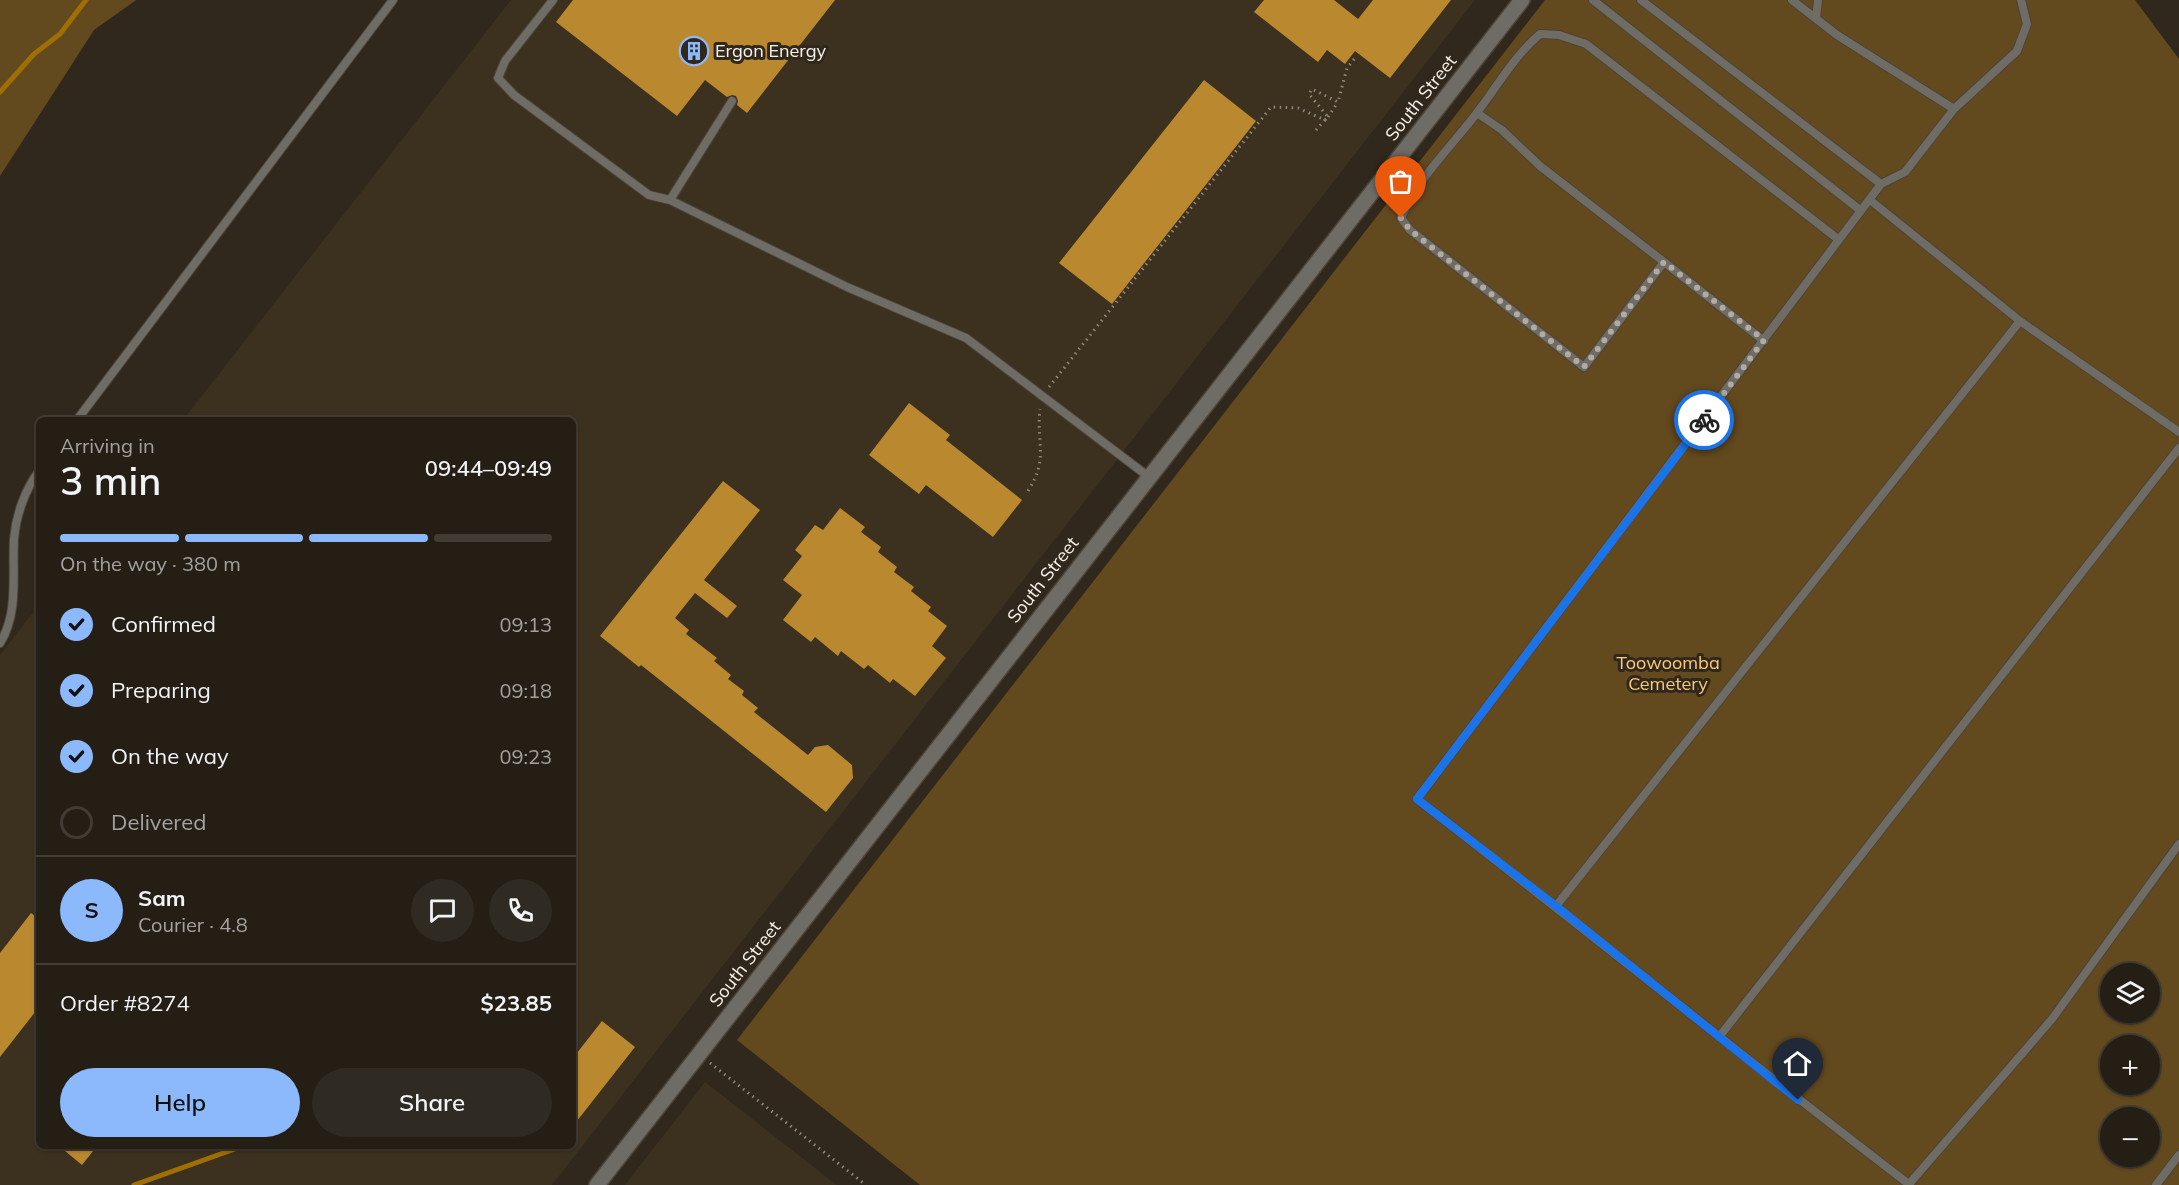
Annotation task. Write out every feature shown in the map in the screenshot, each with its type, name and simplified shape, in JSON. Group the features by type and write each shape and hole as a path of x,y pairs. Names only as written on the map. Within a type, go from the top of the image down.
{"street":[{"name":"South Street","path":"597,1185 1522,0"}],"lane":[{"path":"79,417 393,0"},
{"path":"553,0 505,61 498,78 514,95 649,195 670,200 847,287 966,338 1149,477"},
{"path":"1593,0 1860,210"},
{"path":"1641,0 1881,184"},
{"path":"1792,0 1837,34 1954,110"},
{"path":"1816,18 1818,0"},
{"path":"2021,0 2027,24 2017,51 1954,110 1905,172 1881,184 1860,210 1417,799 1909,1185 2052,1019 2179,844"},
{"path":"1664,262 1584,367 1410,230 1401,218 1408,200 1477,113 1525,47 1540,34 1559,35 1586,44 1838,239"},
{"path":"670,200 732,101"},
{"path":"1477,113 1502,130 1540,166 1764,340"},
{"path":"1870,200 2020,321 2179,432"},
{"path":"1556,906 2020,321"},
{"path":"1719,1037 2179,448"},
{"path":"0,643 8,630 13,601 14,537 20,509 36,475"},
{"path":"2156,1185 2179,1155"}],"path":[{"path":"1316,130 1338,102 1347,68 1355,58"},
{"path":"1326,118 1309,94 1312,89 1338,102"},
{"path":"1029,491 1035,481 1042,455 1039,421 1042,396 1271,107 1298,108 1326,118"},
{"path":"699,1054 866,1185"}],"shaded area":[{"path":"511,0 1475,0 552,1185 0,1185 0,655 36,609 36,1149 576,1149 576,417 185,417"},
{"path":"705,1082 837,1185 625,1185"}],"green space":[{"path":"0,0 136,0 94,30 0,176"},
{"name":"Toowoomba Cemetery","path":"1545,0 2135,0 2179,59 2179,1185 920,1185 737,1040"}],"building":[{"name":"Ergon Energy","path":"573,0 835,0 747,113 737,105 736,96 727,97 705,80 677,116 556,22"},
{"path":"1264,0 1334,0 1358,19 1373,0 1451,0 1390,78 1355,51 1345,64 1327,50 1318,62 1254,12"},
{"path":"1204,80 1256,121 1112,304 1059,263"},
{"path":"909,403 950,435 946,440 1022,500 993,537 926,485 919,494 869,455"},
{"path":"723,481 760,510 704,580 737,606 727,618 695,593 675,618 689,630 686,634 717,658 714,661 731,675 728,679 744,691 742,695 758,708 754,712 808,755 815,747 828,745 852,765 853,778 826,812 641,665 639,667 600,636"},
{"path":"840,508 865,527 861,532 881,547 878,552 897,567 894,572 914,587 911,591 931,607 928,611 947,626 932,646 946,658 915,696 893,679 890,683 868,665 864,669 841,651 838,656 815,637 811,642 783,620 802,595 783,580 802,556 795,550 815,525 823,530"},
{"path":"31,913 36,917 36,1011 0,1057 0,953"},
{"path":"602,1021 635,1047 576,1122 576,1054"},
{"path":"63,1149 95,1149 82,1165"}],"waterway":[{"path":"0,92 34,54 60,34 86,0"},
{"path":"134,1185 235,1149"}],"way so far":[{"path":"1401,218 1410,230 1584,367 1664,262 1764,340 1704,420"}],"place":[{"name":"Ergon Energy","path":"694,51"}],"route":[{"path":"1704,420 1417,799 1556,906 1798,1100"}]}
